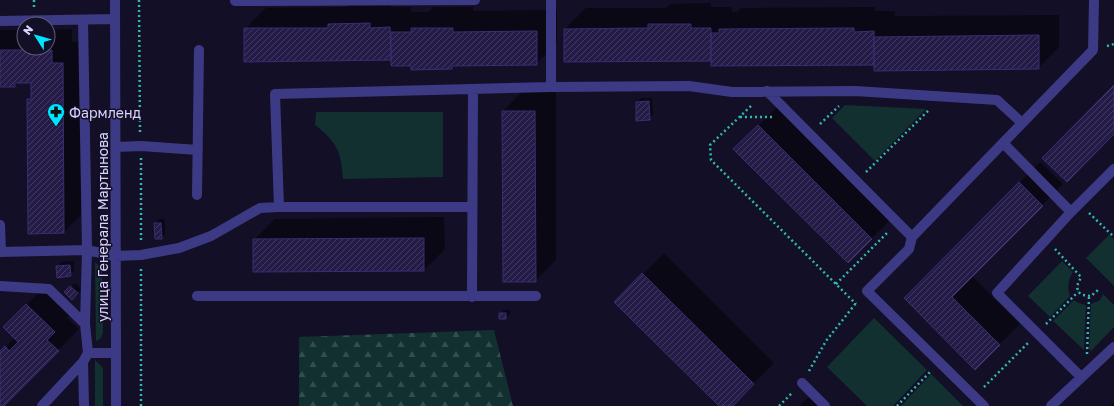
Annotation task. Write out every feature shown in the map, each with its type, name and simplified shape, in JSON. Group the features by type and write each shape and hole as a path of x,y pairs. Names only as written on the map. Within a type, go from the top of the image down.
{"street":[{"name":"улица Генерала Мартынова","path":"114,0 116,147 116,406"},
{"path":"234,1 475,0"},
{"path":"551,0 551,87"},
{"path":"984,406 868,291 909,249 912,237 1093,50 1094,0"},
{"path":"0,21 115,19"},
{"path":"82,20 87,250 84,406"},
{"path":"197,195 199,50"},
{"path":"279,207 275,94 551,87 689,86 732,92 855,91 997,100 1022,123"},
{"path":"472,89 472,297"},
{"path":"767,92 912,237"},
{"path":"1003,143 1071,212"},
{"path":"116,147 141,146 198,150"},
{"path":"1084,375 1037,333 996,293 1071,212 1114,169"},
{"path":"0,225 1,252 87,250 115,256 141,255 179,248 211,236 260,208 472,207"},
{"path":"0,286 48,289 85,324"},
{"path":"197,296 536,296"},
{"path":"1051,406 1114,346"},
{"path":"42,406 86,358 116,353"},
{"path":"802,383 825,406"}],"path":[{"path":"139,0 141,146 141,406"},
{"path":"809,134 855,91"},
{"path":"767,92 710,145 711,160 856,304"},
{"path":"856,181 942,97"},
{"path":"740,116 776,117"},
{"path":"1080,204 1114,237"},
{"path":"836,284 897,222"},
{"path":"1046,240 1081,276 1077,286 1078,292"},
{"path":"1078,292 1083,295 1092,296 1098,290"},
{"path":"779,406 802,383 826,341 868,291"},
{"path":"974,397 1078,292"},
{"path":"1084,375 1089,296"},
{"path":"897,406 939,362"}],"green space":[{"path":"845,105 926,109 875,161 832,118"},
{"path":"316,112 443,112 443,177 343,179 341,162 337,149 329,137 315,125"},
{"path":"1109,235 1114,239 1114,286 1086,258"},
{"path":"1062,261 1073,272 1068,284 1070,296 1050,317 1028,296"},
{"path":"95,262 102,269 103,332 101,338 96,341"},
{"path":"1103,294 1114,305 1114,327 1091,351 1089,348 1091,304 1100,300"},
{"path":"1074,300 1086,305 1084,350 1053,321"},
{"path":"874,318 927,370 893,406 867,406 827,367"},
{"path":"494,330 513,406 299,406 299,337"},
{"path":"95,360 103,368 103,406 95,406"},
{"path":"931,374 963,406 901,406"}],"building":[{"path":"370,23 370,28 390,27 391,60 244,62 244,28 328,28 328,24"},
{"path":"648,24 691,24 691,28 711,28 711,61 564,62 564,29 648,28"},
{"path":"411,28 453,28 453,32 537,31 537,65 452,66 452,69 411,70 411,66 391,66 391,32 411,32"},
{"path":"854,28 854,32 874,31 874,65 711,66 711,33 719,33 719,29"},
{"path":"1039,35 1039,69 874,71 874,37"},
{"path":"0,50 16,50 16,56 52,56 52,63 63,63 64,233 28,234 27,99 31,99 31,83 15,83 15,87 0,87"},
{"path":"1114,85 1114,134 1067,182 1042,158"},
{"path":"649,101 650,120 636,121 636,102"},
{"path":"502,111 535,111 536,282 503,282"},
{"path":"758,125 872,239 848,263 733,149"},
{"path":"1019,182 1043,206 952,297 1000,345 975,370 904,298"},
{"path":"154,223 161,223 162,239 155,239"},
{"path":"424,238 424,271 253,272 253,239"},
{"path":"70,265 71,276 57,278 56,266"},
{"path":"642,273 754,384 733,406 719,406 614,302"},
{"path":"70,286 78,293 72,300 64,292"},
{"path":"26,304 55,332 47,340 59,351 4,406 0,406 0,351 5,346 9,351 18,342 3,327"},
{"path":"499,313 506,313 506,319 499,319"}],"place":[{"name":"Фармленд","path":"56,127"}]}
